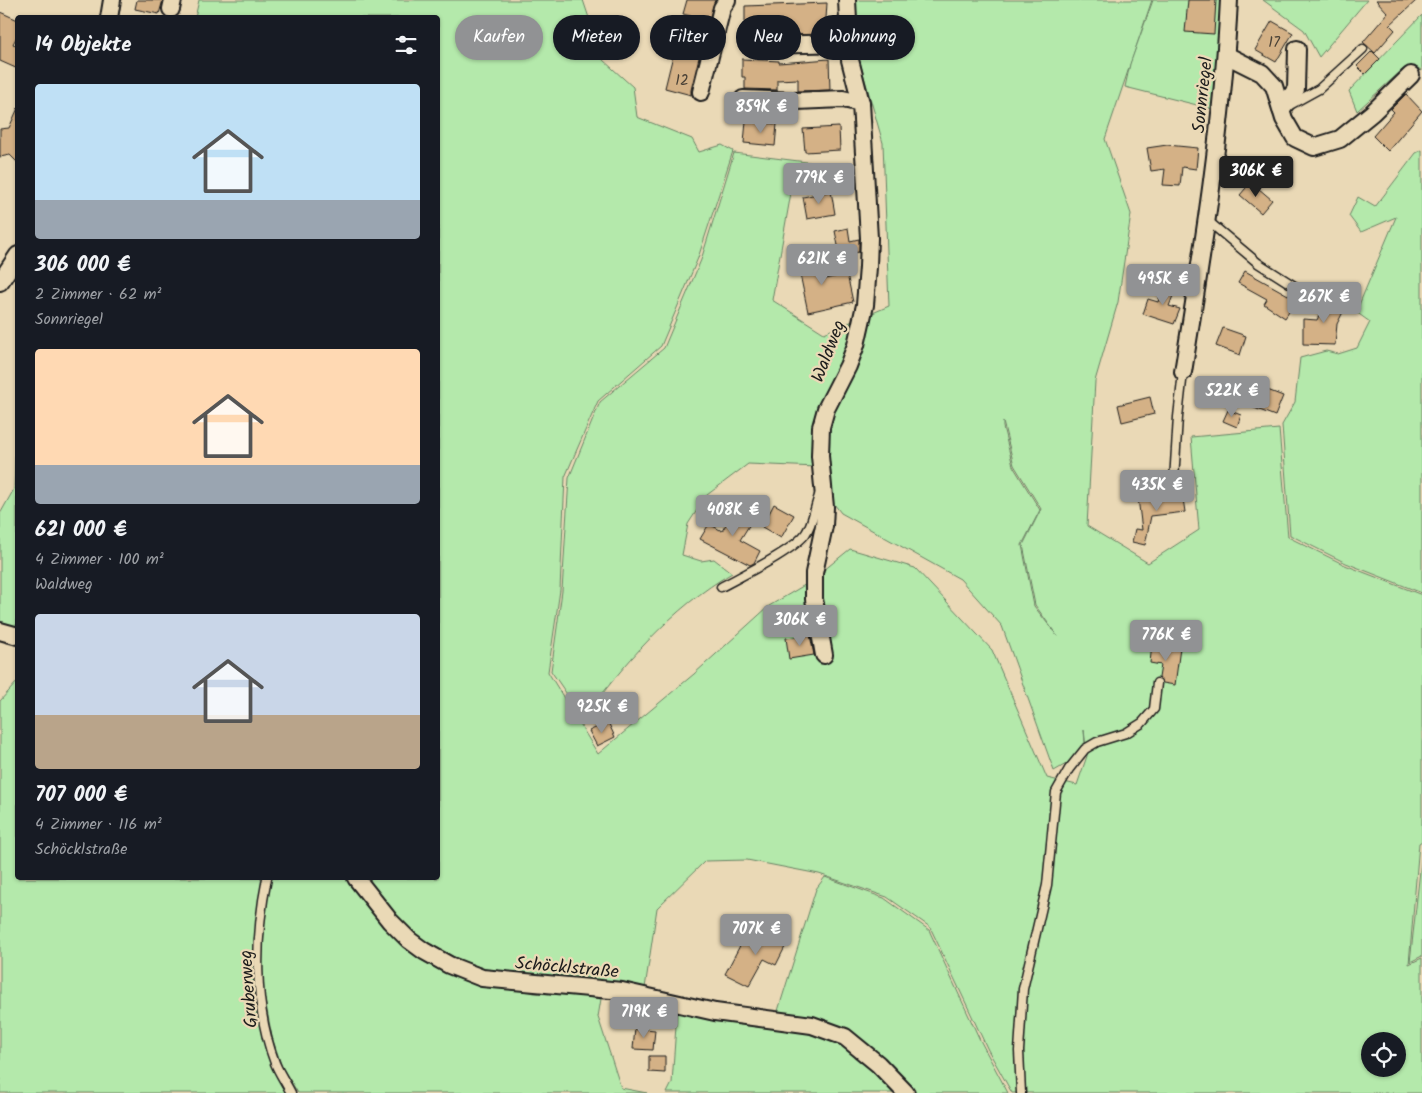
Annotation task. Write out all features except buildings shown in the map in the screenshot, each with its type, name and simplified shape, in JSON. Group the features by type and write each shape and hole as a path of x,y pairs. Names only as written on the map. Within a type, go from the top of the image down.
{"street":[{"path":"110,15 112,0"},
{"path":"702,92 722,8 728,0"},
{"name":"Waldweg","path":"847,0 848,15"},
{"name":"Sonnriegel","path":"1183,372 1217,146 1226,55 1229,0"},
{"path":"1281,110 1296,89 1297,49"},
{"path":"1226,55 1262,73 1274,86 1284,119 1295,138 1314,147 1340,139 1372,113 1411,75"},
{"name":"Waldweg","path":"824,655 814,598 814,573 824,526 825,507 820,456 821,427 826,409 848,366 856,345 865,305 869,238 861,103 850,60"},
{"path":"743,99 796,101 842,99 861,103"},
{"path":"0,282 15,260"},
{"path":"0,631 15,635"},
{"name":"Schöcklstraße","path":"358,880 390,921 409,940 449,965 482,978 622,991 715,1012 812,1025 845,1037 878,1064 906,1093"}],"lane":[{"path":"1281,110 1319,89 1362,49"},
{"path":"1207,220 1258,262 1310,296 1324,302"},
{"path":"1174,480 1183,372"},
{"path":"721,587 774,558 805,535 810,524 814,506 823,486"},
{"path":"1021,1093 1018,1051 1023,989 1047,885 1056,792 1069,769 1085,749 1097,742 1126,733 1142,723 1154,709 1157,683"},
{"name":"Gruberweg","path":"267,880 262,903 259,956 261,1008 275,1064 292,1093"}],"green space":[{"path":"199,0 583,0 588,15 553,15 553,60 603,60 633,87 637,117 692,139 699,152 722,145 733,151 698,258 661,346 598,401 565,477 560,590 548,672 598,754 694,674 769,606 808,583 850,549 915,568 992,650 1047,778 1077,785 1087,756 1084,730 1085,744 1073,760 1054,771 1002,626 960,579 841,513 831,500 825,425 868,315 889,306 883,143 859,60 915,60 915,15 855,15 853,0 1152,0 1105,139 1131,214 1118,302 1095,381 1087,526 1148,563 1199,530 1191,437 1279,429 1288,537 1345,565 1422,595 1422,841 1419,843 1409,964 1422,958 1422,1093 1012,1093 988,1050 930,927 887,897 819,874 747,860 705,861 657,908 645,988 585,978 497,973 460,960 420,938 393,913 368,880 440,880 440,15 196,15","holes":["1003,422 1014,465 1041,509 1023,545 1035,605 1058,637 1034,606 1022,545 1040,510 1013,466"]},
{"path":"1153,0 1226,0 1217,110 1125,87 1130,64"},
{"path":"1263,0 1367,0 1319,57 1304,30"},
{"path":"1422,15 1422,71 1418,68 1402,70 1357,111 1349,91"},
{"path":"1422,150 1422,593 1346,563 1290,535 1282,425 1295,402 1300,358 1326,351 1338,354 1357,348 1370,322 1356,312 1396,217 1361,232 1349,216 1358,197 1375,207 1416,153"},
{"path":"734,153 823,164 792,187 772,300 824,333 860,318 817,467 748,464 707,495 688,524 682,555 701,561 714,559 732,573 710,587 669,620 632,658 583,720 551,671 562,591 569,478 600,402 664,348 701,260"},
{"path":"15,462 15,643 0,638 0,514 14,489"},
{"path":"15,684 15,880 265,880 258,943 256,987 258,1009 261,1031 269,1057 288,1093 0,1093 0,701"},
{"path":"1422,852 1422,956 1410,962"},
{"path":"825,877 884,898 929,930 980,1040 1008,1093 915,1093 870,1049 777,1014 816,889"},
{"path":"271,880 353,880 432,962 482,987 521,989 534,993 572,994 601,999 598,1017 621,1088 647,1093 298,1093 282,1067 272,1037 262,984 263,930"},
{"path":"677,1011 800,1031 847,1046 897,1093 667,1093 672,1083"}]}
